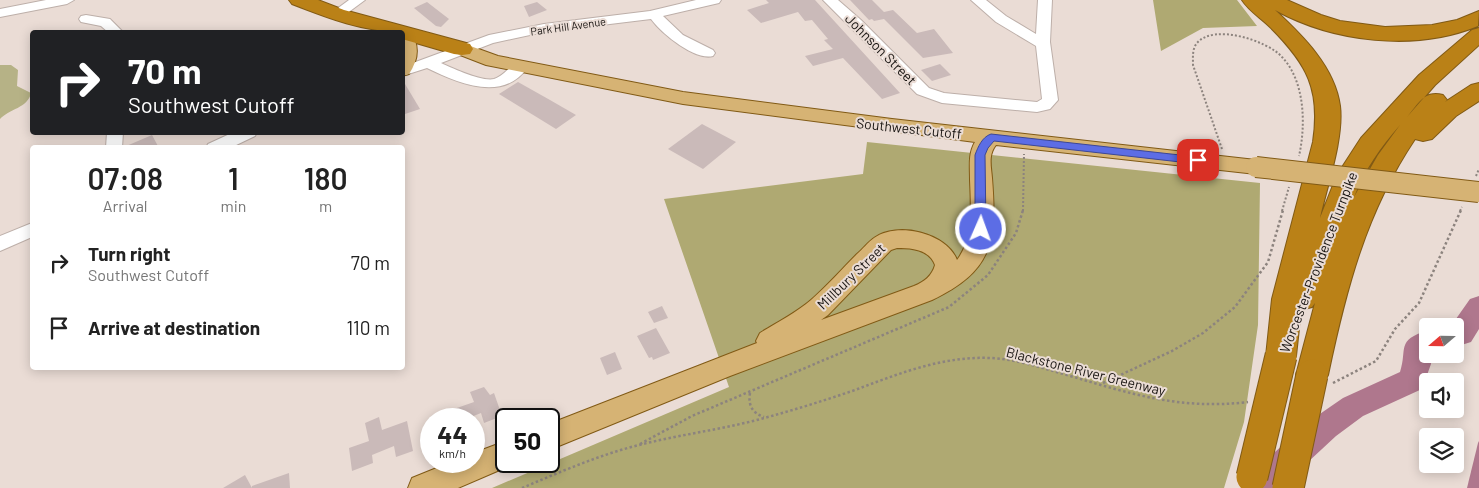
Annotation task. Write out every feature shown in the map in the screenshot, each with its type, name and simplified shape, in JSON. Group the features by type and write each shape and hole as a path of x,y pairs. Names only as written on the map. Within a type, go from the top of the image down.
{"highway":[{"name":"Southwest Cutoff","path":"299,0 336,14 392,30"},
{"path":"1252,0 1289,34 1308,59 1318,75 1327,101 1328,120 1325,142 1288,299 1281,356"},
{"path":"1272,0 1289,9 1323,22 1371,32 1398,35 1424,34 1444,30 1479,17"},
{"name":"Southwest Cutoff","path":"405,34 462,49"},
{"name":"Worcester-Providence Turnpike","path":"1251,483 1281,356 1350,175 1370,144 1399,110 1427,80 1479,34"},
{"name":"Worcester-Providence Turnpike","path":"1288,488 1322,380 1332,292 1348,239 1366,198 1397,145 1413,123 1479,57"},
{"path":"1397,145 1417,138 1448,111 1479,90"}],"main road":[{"path":"405,38 408,45 408,57 405,64"},
{"name":"Southwest Cutoff","path":"462,49 493,61 629,88 718,95 1222,150 1257,161"},
{"name":"Southwest Cutoff","path":"462,49 505,50 718,95 892,126 1257,161 1474,188"},
{"name":"Millbury Street","path":"560,433 720,368 923,294 946,281 967,266 979,240 982,218 980,155 983,147 991,137"},
{"name":"Millbury Street","path":"720,368 772,339 819,308 883,243 893,239 908,238 924,242 936,249 945,260 947,267 943,280 923,294"},
{"path":"423,488 495,459"}],"street":[{"path":"0,13 67,0"},
{"path":"336,14 358,0"},
{"name":"Park Hill Avenue","path":"482,41 544,28 654,14 714,0"},
{"name":"Johnson Street","path":"830,0 856,23 911,80 923,90 942,98 1024,107 1044,105 1050,100 1043,44"},
{"path":"978,0 1001,19 1043,44 1046,0"},
{"path":"654,14 662,26 674,36 708,53"},
{"path":"86,19 105,22 114,30"},
{"path":"405,70 482,41"},
{"path":"428,62 442,70 488,84 497,83 520,67"},
{"path":"221,145 242,135"},
{"path":"0,244 30,231"}],"path":[{"path":"1222,150 1193,65 1192,55 1198,42 1204,37 1226,34 1244,37 1267,45 1282,56 1293,71 1303,112 1299,157"},
{"path":"1322,380 1376,361 1395,329 1419,303 1474,188 1479,168"},
{"path":"1102,384 1172,351 1203,333 1235,307 1268,262 1291,181"},
{"name":"Blackstone River Greenway","path":"522,488 565,469 637,446 765,418 836,396 924,365 960,358 1007,360 1102,384 1144,397 1185,406 1225,406 1252,401"},
{"path":"750,392 750,407 757,415 765,418"}],"shaded area":[{"path":"1153,0 1237,0 1257,26 1203,28 1161,51"},
{"path":"0,65 11,65 18,70 17,86 30,92 30,96 26,102 0,119"},
{"path":"867,142 1260,183 1258,325 1244,422 1224,488 492,488 527,473 560,473 560,459 729,387 664,199 863,174"},
{"path":"1479,441 1479,488 1467,488 1478,443"}],"building":[{"path":"766,0 815,0 900,93 882,99 843,58 813,66 805,56 833,49 824,40 828,39 812,20 805,21 798,12 761,23 747,10 769,3"},
{"path":"850,0 872,0 884,12 893,10 917,33 934,29 953,53 923,58 884,19 869,20"},
{"path":"427,2 449,19 441,27 436,26 414,8"},
{"path":"537,2 547,10 529,17 524,6"},
{"path":"940,64 951,75 932,81 921,70"},
{"path":"518,82 576,115 556,129 499,94"},
{"path":"405,84 420,109 405,114"},
{"path":"702,124 736,142 703,169 668,149"},
{"path":"152,135 157,145 129,145"},
{"path":"662,306 668,318 654,323 648,312"},
{"path":"656,328 670,353 653,360 652,357 649,358 637,336"},
{"path":"615,352 622,369 607,375 600,358"},
{"path":"484,387 490,395 494,393 499,408 495,408 495,419 485,423 485,408 457,408 474,402 470,392"},
{"path":"379,417 382,430 407,421 413,451 396,457 394,446 372,455 373,463 352,471 349,448 369,441 365,423"},
{"path":"289,473 290,488 252,488 252,486"},
{"path":"245,475 252,488 223,488"}],"waterway":[{"path":"1464,330 1479,307"},
{"path":"1257,488 1325,427 1353,407 1412,380 1417,364 1416,350 1419,348"}],"route":[{"path":"981,229 980,155 983,147 991,137 1198,160"}]}
